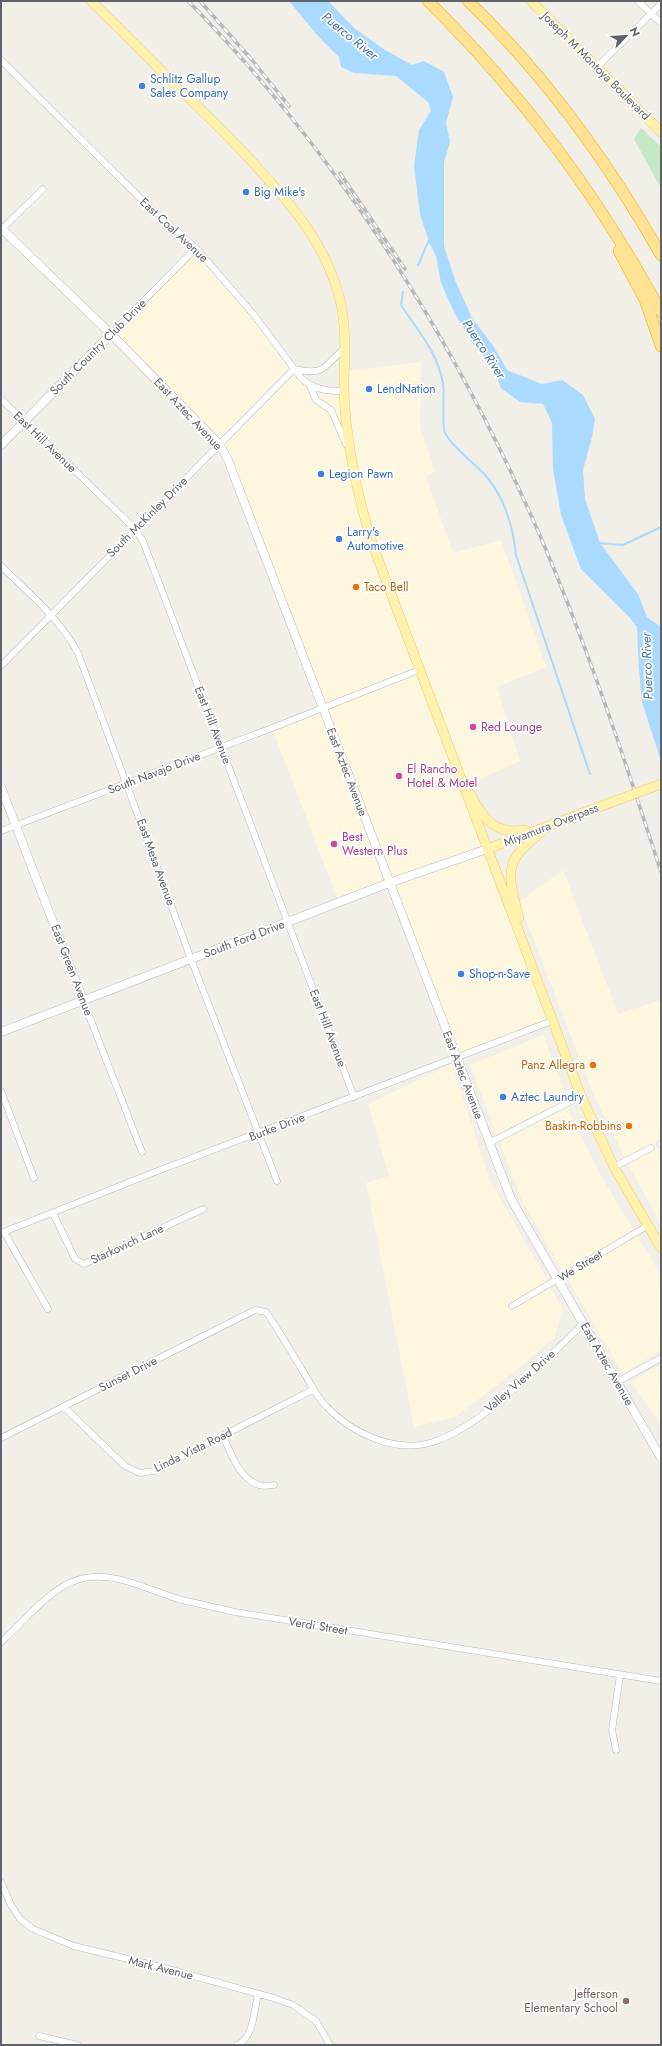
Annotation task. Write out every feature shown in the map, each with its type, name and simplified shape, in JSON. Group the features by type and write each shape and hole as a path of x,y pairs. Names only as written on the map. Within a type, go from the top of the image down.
{"highway":[{"path":"428,1 486,61 525,106 584,185 637,267 661,312"},
{"path":"468,1 515,50 548,88 599,156 661,244"},
{"path":"599,156 639,216 661,255"},
{"path":"584,185 645,300 661,346"}],"main road":[{"path":"91,1 219,127 277,188 302,218 321,250 334,277 341,306 345,348 344,390 350,452 356,488 373,546 580,1096 614,1167 661,1248"},
{"name":"Joseph M Montoya Boulevard","path":"531,1 660,128"},
{"name":"East Aztec Avenue","path":"2,228 112,334 220,445 228,460 511,1199 661,1458"},
{"name":"South Country Club Drive","path":"1,445 112,334"},
{"path":"454,763 472,798 492,824 501,829 513,832 550,825"},
{"name":"Miyamura Overpass","path":"487,849 661,784"},
{"name":"East Green Avenue","path":"1,788 83,1000"},
{"path":"535,977 514,899 510,878 511,867 513,859 520,849 550,825"},
{"name":"South Ford Drive","path":"1,1032 389,883 487,849"}],"street":[{"path":"638,1 661,23"},
{"path":"598,67 661,4"},
{"name":"East Coal Avenue","path":"1,60 141,199 196,248 254,315 294,369 310,386 316,400 331,410 350,452"},
{"path":"2,228 43,189"},
{"name":"South Country Club Drive","path":"112,334 196,248"},
{"path":"294,369 310,372 323,370 345,348"},
{"name":"South McKinley Drive","path":"1,666 50,614 294,369"},
{"path":"310,386 330,391 344,390"},
{"name":"East Hill Avenue","path":"1,399 135,529 143,541 354,1097"},
{"name":"East Mesa Avenue","path":"1,566 50,614 71,640 78,653 191,959 277,1181"},
{"name":"South Navajo Drive","path":"1,831 221,748 419,670"},
{"name":"East Green Avenue","path":"83,1000 142,1152"},
{"name":"Burke Drive","path":"3,1232 155,1172 259,1134 552,1021"},
{"path":"1,1092 34,1178"},
{"path":"489,1143 580,1096"},
{"path":"614,1167 652,1148"},
{"name":"Starkovich Lane","path":"53,1213 75,1259 84,1264 203,1209"},
{"name":"We Street","path":"512,1306 647,1226"},
{"path":"3,1232 48,1309"},
{"name":"Valley View Drive","path":"254,1310 266,1312 314,1389 337,1418 366,1435 385,1442 414,1445 432,1443 449,1435 509,1394 584,1323"},
{"name":"Sunset Drive","path":"1,1438 254,1310"},
{"path":"617,1382 661,1358"},
{"name":"Linda Vista Road","path":"64,1407 124,1466 140,1473 154,1471 314,1389"},
{"path":"222,1436 241,1472 251,1482 260,1486 274,1485"},
{"name":"Verdi Street","path":"1,1642 41,1601 64,1586 80,1579 97,1577 117,1578 181,1599 236,1612 661,1681"},
{"path":"616,1750 612,1730 620,1675"},
{"name":"Mark Avenue","path":"1,1882 11,1905 20,1919 33,1930 74,1946 161,1967 293,2005 306,2012 316,2021 330,2045"},
{"path":"237,2045 243,2042 249,2033 258,1994"},
{"path":"40,2036 78,2045"}],"shaded area":[{"path":"196,248 310,386 344,391 345,371 421,362 420,428 435,471 426,477 453,553 501,540 546,667 497,687 520,761 463,787 552,1021 457,1058 389,883 339,903 272,728 322,708 220,445 111,334"},
{"path":"563,870 618,1014 661,1000 661,1224 628,1164 594,1096 519,902"},
{"path":"543,1035 566,1095 569,1112 601,1176 661,1275 661,1350 623,1374 522,1201 470,1065"},
{"path":"452,1064 490,1181 550,1285 562,1309 555,1337 514,1372 455,1417 414,1427 366,1183 389,1176 368,1104"},
{"path":"661,1364 661,1425 631,1382"}],"green space":[{"path":"641,128 661,147 661,188 634,139"}],"water":[{"name":"Puerco River","path":"289,1 328,1 354,28 385,50 412,65 424,61 444,72 453,97 446,123 450,142 444,162 444,246 455,280 472,318 494,347 507,370 542,384 562,380 583,395 595,419 592,437 583,470 585,499 600,543 638,594 647,617 661,627 661,761 642,702 637,627 630,618 581,569 561,515 553,469 552,423 543,404 520,402 501,388 493,366 473,344 454,312 441,283 436,256 429,242 420,214 414,166 419,130 431,111 429,103 396,76 354,73 341,67 339,57 318,36"}],"waterway":[{"path":"418,265 429,240"},
{"path":"403,292 401,305 437,362 443,384 443,423 445,433 453,444 492,483 506,512 513,534 516,555 590,774"},
{"path":"598,543 623,545 661,527"}],"railway":[{"path":"188,1 242,59 294,120 342,184 387,250 429,318 468,388 505,459 556,573 604,700 661,872"},
{"path":"200,1 252,60 289,106"},
{"path":"340,173 405,269"}],"place":[{"name":"Schlitz Gallup Sales Company","path":"142,86"},
{"name":"Big Mike's","path":"246,192"},
{"name":"LendNation","path":"369,389"},
{"name":"Legion Pawn","path":"321,474"},
{"name":"Larry's Automotive","path":"339,539"},
{"name":"Taco Bell","path":"356,587"},
{"name":"Red Lounge","path":"473,727"},
{"name":"El Rancho Hotel & Motel","path":"399,776"},
{"name":"Best Western Plus","path":"334,844"},
{"name":"Shop-n-Save","path":"461,974"},
{"name":"Panz Allegra","path":"593,1065"},
{"name":"Aztec Laundry","path":"503,1097"},
{"name":"Baskin-Robbins","path":"629,1126"},
{"name":"Jefferson Elementary School","path":"626,2001"}]}
